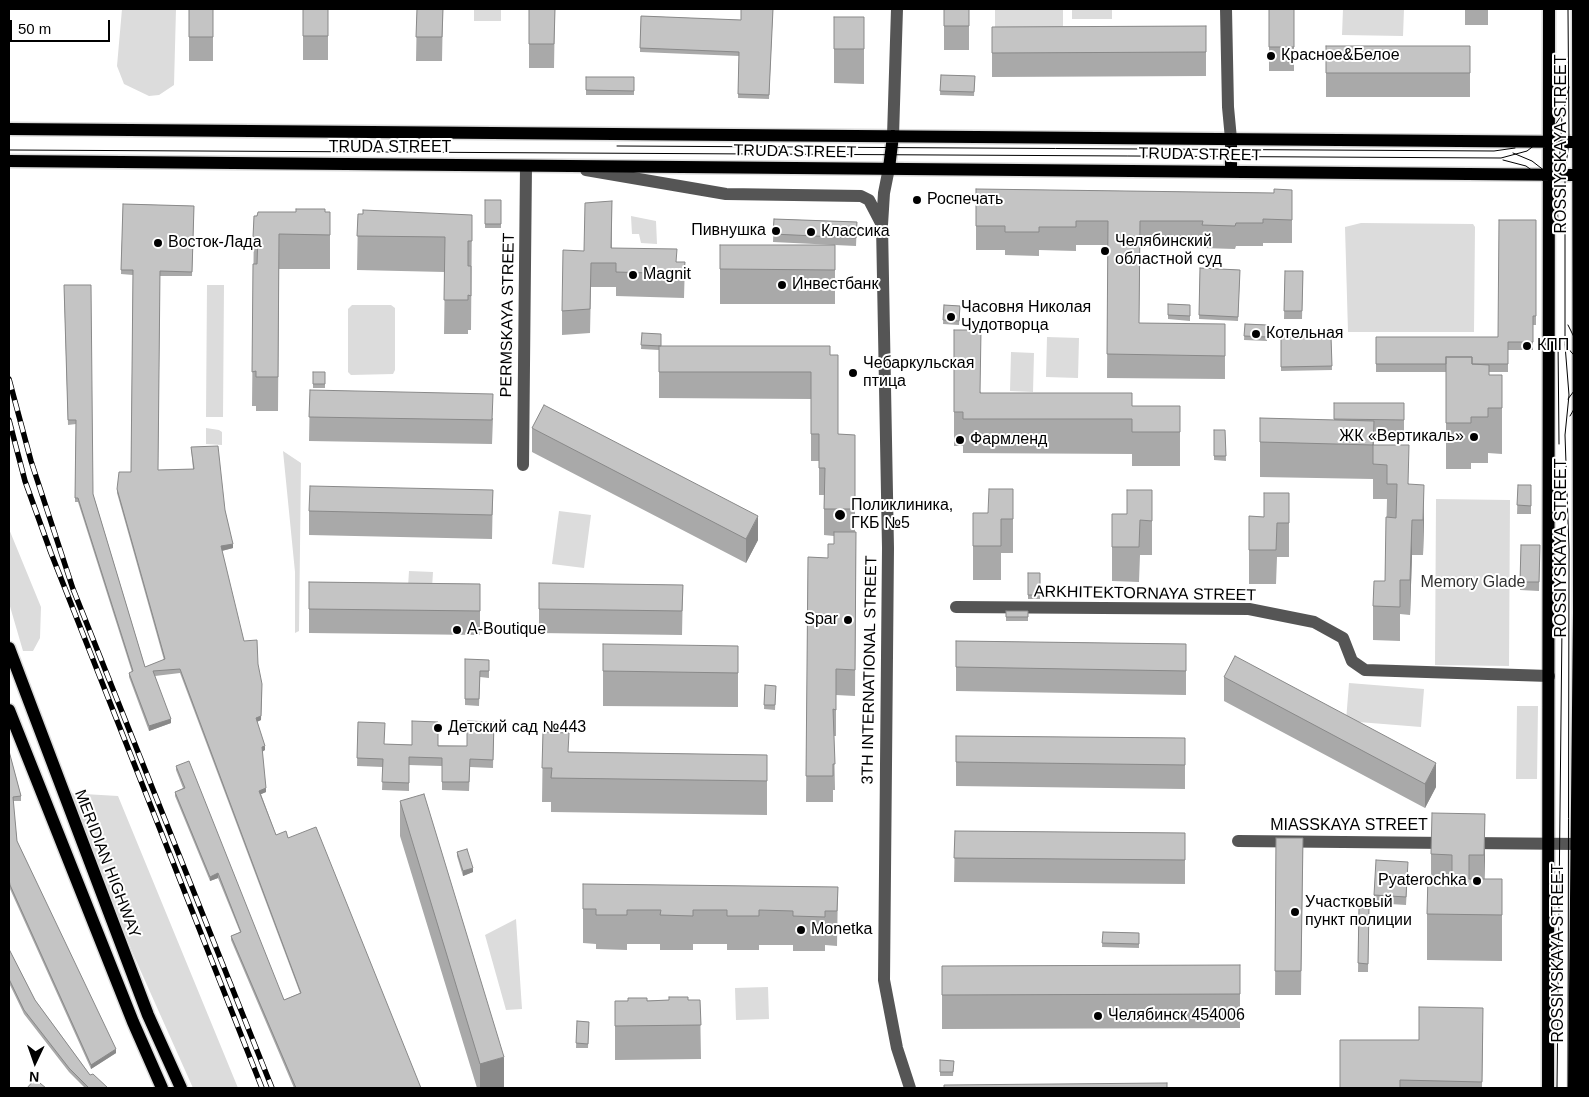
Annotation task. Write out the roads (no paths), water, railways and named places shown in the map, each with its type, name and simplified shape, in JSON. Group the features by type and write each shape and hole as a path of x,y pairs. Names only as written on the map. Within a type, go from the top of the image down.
{"main road":[{"name":"ROSSIYSKAYA STREET","path":"1548,1088 1547,844 1549,676 1547,391 1550,175 1549,9"},
{"name":"ROSSIYSKAYA STREET","path":"1574,1088 1579,613 1578,9"},
{"name":"TRUDA STREET","path":"9,129 1579,142"},
{"name":"3TH INTERNATIONAL STREET","path":"890,168 893,136"},
{"path":"1231,139 1231,172"},
{"name":"TRUDA STREET","path":"9,161 1579,175"},
{"name":"MERIDIAN HIGHWAY","path":"9,648 148,1015 181,1088"},
{"name":"MERIDIAN HIGHWAY","path":"9,710 133,1022 162,1088"}],"street":[{"name":"3TH INTERNATIONAL STREET","path":"893,136 897,9"},
{"path":"1226,9 1228,107 1231,139"},
{"name":"PERMSKAYA STREET","path":"523,465 526,166"},
{"path":"564,166 726,194 861,196 869,200 882,225"},
{"name":"3TH INTERNATIONAL STREET","path":"890,168 884,193 882,225 888,548 884,980 897,1048 910,1088"},
{"name":"ARKHITEKTORNAYA STREET","path":"956,607 1249,610 1314,622 1343,638 1352,660 1365,670 1549,676"},
{"name":"MIASSKAYA STREET","path":"1238,841 1578,844"}],"tram line":[{"path":"1568,9 1569,141 1565,174 1565,345 1569,395 1565,435 1569,549 1568,1088"},
{"path":"9,150 1501,158 1527,151 1549,134 1563,113 1569,87"},
{"path":"1559,169 1562,116"},
{"path":"617,146 1494,151 1515,148"},
{"path":"1513,153 1532,161 1550,175 1563,198"},
{"path":"1503,160 1526,166 1541,177 1557,206 1558,219"},
{"path":"1568,325 1580,349"},
{"path":"1558,339 1559,444"},
{"path":"1565,345 1580,362"},
{"path":"1568,399 1580,383"},
{"path":"1570,416 1580,399"},
{"path":"1557,1088 1562,626"}],"railway":[{"path":"9,379 31,461 73,589 272,1088"},
{"path":"9,420 25,481 51,553 262,1088"}],"place":[{"name":"Красное&Белое","path":"1271,56"},
{"name":"Роспечать","path":"917,200"},
{"name":"Пивнушка","path":"776,231"},
{"name":"Классика","path":"811,232"},
{"name":"Восток-Лада","path":"158,243"},
{"name":"Челябинский областной суд","path":"1105,251"},
{"name":"Magnit","path":"633,275"},
{"name":"Инвестбанк","path":"782,285"},
{"name":"Часовня Николая Чудотворца","path":"951,317"},
{"name":"Котельная","path":"1256,334"},
{"name":"КПП","path":"1527,346"},
{"name":"Чебаркульская птица","path":"853,373"},
{"name":"ЖК «Вертикаль»","path":"1474,437"},
{"name":"Фармленд","path":"960,440"},
{"name":"Поликлиника, ГКБ №5","path":"840,515"},
{"name":"Spar","path":"848,620"},
{"name":"A-Boutique","path":"457,630"},
{"name":"Детский сад №443","path":"438,728"},
{"name":"Pyaterochka","path":"1477,881"},
{"name":"Участковый пункт полиции","path":"1295,912"},
{"name":"Monetka","path":"801,930"},
{"name":"Челябинск 454006","path":"1098,1016"}],"park label":[{"name":"Memory Glade","path":"1473,583"}]}
